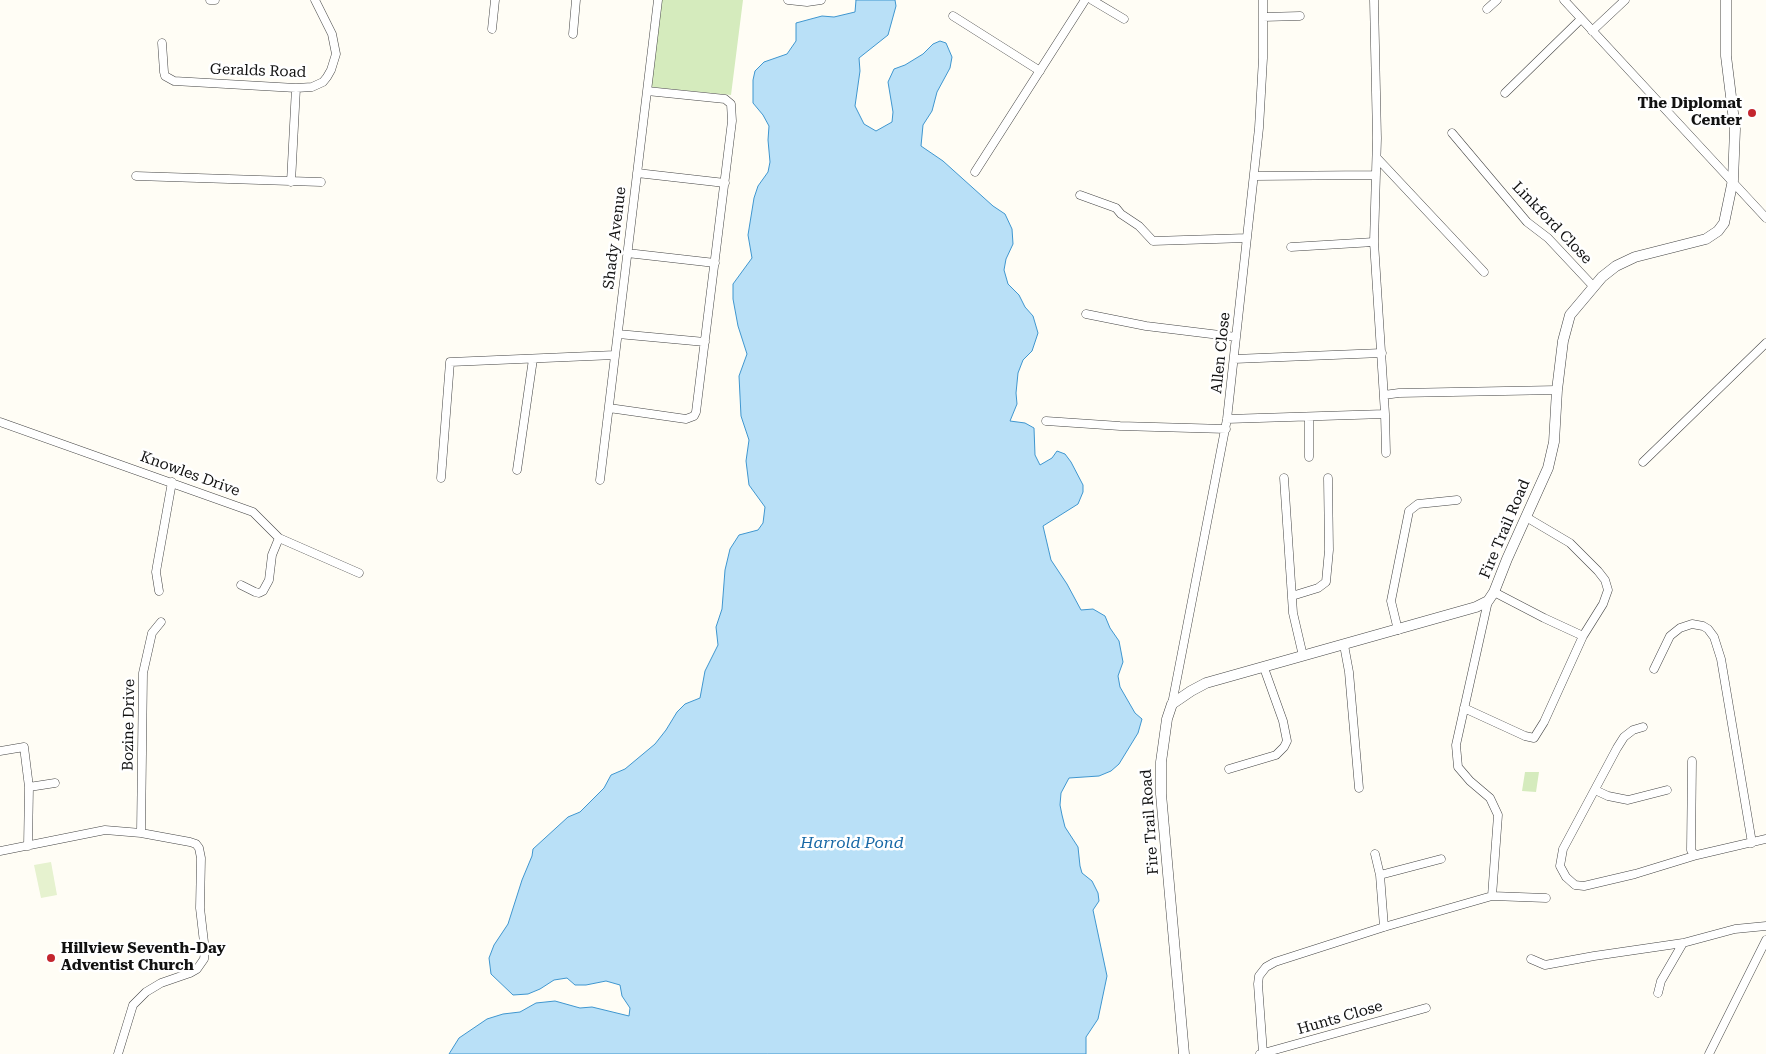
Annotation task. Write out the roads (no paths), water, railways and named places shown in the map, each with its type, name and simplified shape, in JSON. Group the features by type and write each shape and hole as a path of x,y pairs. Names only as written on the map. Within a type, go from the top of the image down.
{"street":[{"path":"210,0 215,0"},
{"name":"Geralds Road","path":"162,43 164,72 166,76 174,81 296,88 312,87 323,82 335,60 332,34 316,0"},
{"path":"492,29 495,0"},
{"path":"573,34 576,0"},
{"name":"Shady Avenue","path":"600,480 658,0"},
{"path":"788,0 806,2 821,0"},
{"path":"975,172 1085,0"},
{"path":"1092,0 1124,20"},
{"name":"Allen Close","path":"1172,704 1226,429 1254,176 1263,58 1264,0"},
{"path":"1374,0 1377,158 1374,242 1386,414 1386,453"},
{"path":"1486,9 1497,0"},
{"path":"1564,0 1733,180 1766,218"},
{"path":"1592,31 1625,0"},
{"name":"Fire Trail Road","path":"1184,1054 1161,794 1161,762 1167,719 1172,704 1191,691 1206,684 1476,607 1491,597 1552,455 1563,341 1570,315 1593,286 1610,270 1630,259 1710,237 1724,223 1733,180 1735,129 1726,56 1726,0"},
{"path":"953,16 1040,71"},
{"path":"1264,17 1300,16"},
{"path":"1505,93 1581,19"},
{"path":"291,182 296,88"},
{"path":"608,408 686,419 694,416 725,183 732,121 730,102 725,99 647,91"},
{"name":"Linkford Close","path":"1452,133 1527,222 1548,238 1593,286"},
{"path":"1377,158 1484,272"},
{"path":"637,173 725,183"},
{"path":"1254,176 1376,175"},
{"path":"136,176 322,182"},
{"path":"1080,195 1116,208 1153,240 1247,238"},
{"path":"1291,247 1374,242"},
{"path":"627,254 715,263"},
{"path":"1086,314 1146,326 1236,337"},
{"path":"618,334 705,342"},
{"path":"1643,462 1766,343"},
{"path":"1234,359 1382,353"},
{"path":"441,478 450,362 615,355"},
{"path":"517,470 533,359"},
{"path":"1384,395 1399,393 1557,390"},
{"path":"1227,419 1386,414"},
{"path":"1310,417 1310,456"},
{"path":"1046,421 1120,426 1226,429"},
{"name":"Knowles Drive","path":"0,422 253,512 279,538 359,573"},
{"path":"1284,478 1293,613 1303,656"},
{"path":"1292,596 1318,588 1326,582 1329,550 1328,478"},
{"path":"160,591 156,572 172,482"},
{"path":"1398,630 1391,601 1409,511 1418,504 1457,500"},
{"path":"1464,708 1525,736 1534,738 1544,722 1584,636 1603,604 1608,590 1605,580 1570,543 1526,517"},
{"path":"241,585 254,592 259,593 263,591 269,580 272,555 279,538"},
{"path":"1492,896 1498,815 1490,798 1470,781 1458,767 1456,745 1491,597 1584,636"},
{"name":"Bozine Drive","path":"141,833 143,673 152,633 160,622"},
{"path":"1654,669 1670,636 1680,628 1692,624 1703,626 1714,637 1721,659 1752,843"},
{"path":"1344,645 1350,672 1359,788"},
{"path":"1229,768 1276,755 1284,747 1286,741 1283,721 1264,668"},
{"path":"1643,727 1632,730 1624,736 1563,849 1560,866 1566,877 1575,885 1594,884 1697,855 1766,839"},
{"path":"0,751 24,747 29,787 28,846"},
{"path":"1692,761 1692,850 1697,855"},
{"path":"29,787 55,783"},
{"path":"1595,790 1608,796 1628,800 1667,790"},
{"path":"0,851 100,830 141,833 190,842 196,844 199,848 201,858 200,908 205,955 203,962 197,969 186,976 161,983 146,992 133,1005 118,1054"},
{"path":"1375,854 1380,875 1384,927"},
{"path":"1380,875 1441,860"},
{"path":"1261,1054 1259,976 1275,962 1384,927 1492,896 1546,898"},
{"path":"1531,959 1545,965 1683,943 1735,929 1766,926"},
{"path":"1709,1054 1766,940"},
{"path":"1658,993 1661,981 1683,943"},
{"name":"Hunts Close","path":"1261,1054 1426,1008"}],"water":[{"name":"Harrold Pond","path":"856,0 895,0 896,6 888,35 859,58 860,71 855,106 864,124 876,131 892,122 893,112 888,82 894,69 905,65 940,41 946,43 952,57 950,68 937,92 932,111 923,125 921,146 943,161 993,206 1005,214 1012,229 1013,244 1006,259 1004,270 1008,284 1019,295 1025,307 1033,316 1038,333 1032,351 1023,360 1018,373 1017,404 1010,421 1025,423 1034,428 1035,455 1040,465 1052,458 1057,451 1065,454 1083,485 1083,492 1078,504 1043,526 1051,560 1081,610 1093,609 1105,616 1110,628 1119,641 1123,662 1118,676 1120,687 1135,713 1142,719 1138,733 1119,764 1111,771 1099,776 1069,778 1061,793 1060,805 1065,827 1078,847 1082,873 1092,881 1098,893 1099,901 1093,910 1107,976 1098,1019 1086,1037 1086,1054 449,1054 459,1038 487,1019 503,1014 520,1012 536,1003 555,1001 580,1008 592,1007 629,1016 630,1008 622,996 620,985 606,981 575,985 567,978 554,980 528,994 513,995 491,974 489,958 494,945 508,924 533,849 568,817 580,812 604,788 611,775 625,769 655,744 677,712 685,704 700,698 705,671 718,645 716,627 722,609 725,570 730,549 739,535 758,530 763,523 765,507 749,485 746,461 749,440 741,416 739,376 747,354 738,326 733,299 733,284 752,258 748,235 754,198 758,186 768,172 770,162 769,126 753,103 755,71 764,62 787,54 796,41 796,23 822,16 834,17 855,12"}],"place":[{"name":"The Diplomat Center","path":"1752,113"},
{"name":"Hillview Seventh-Day Adventist Church","path":"51,958"}]}
